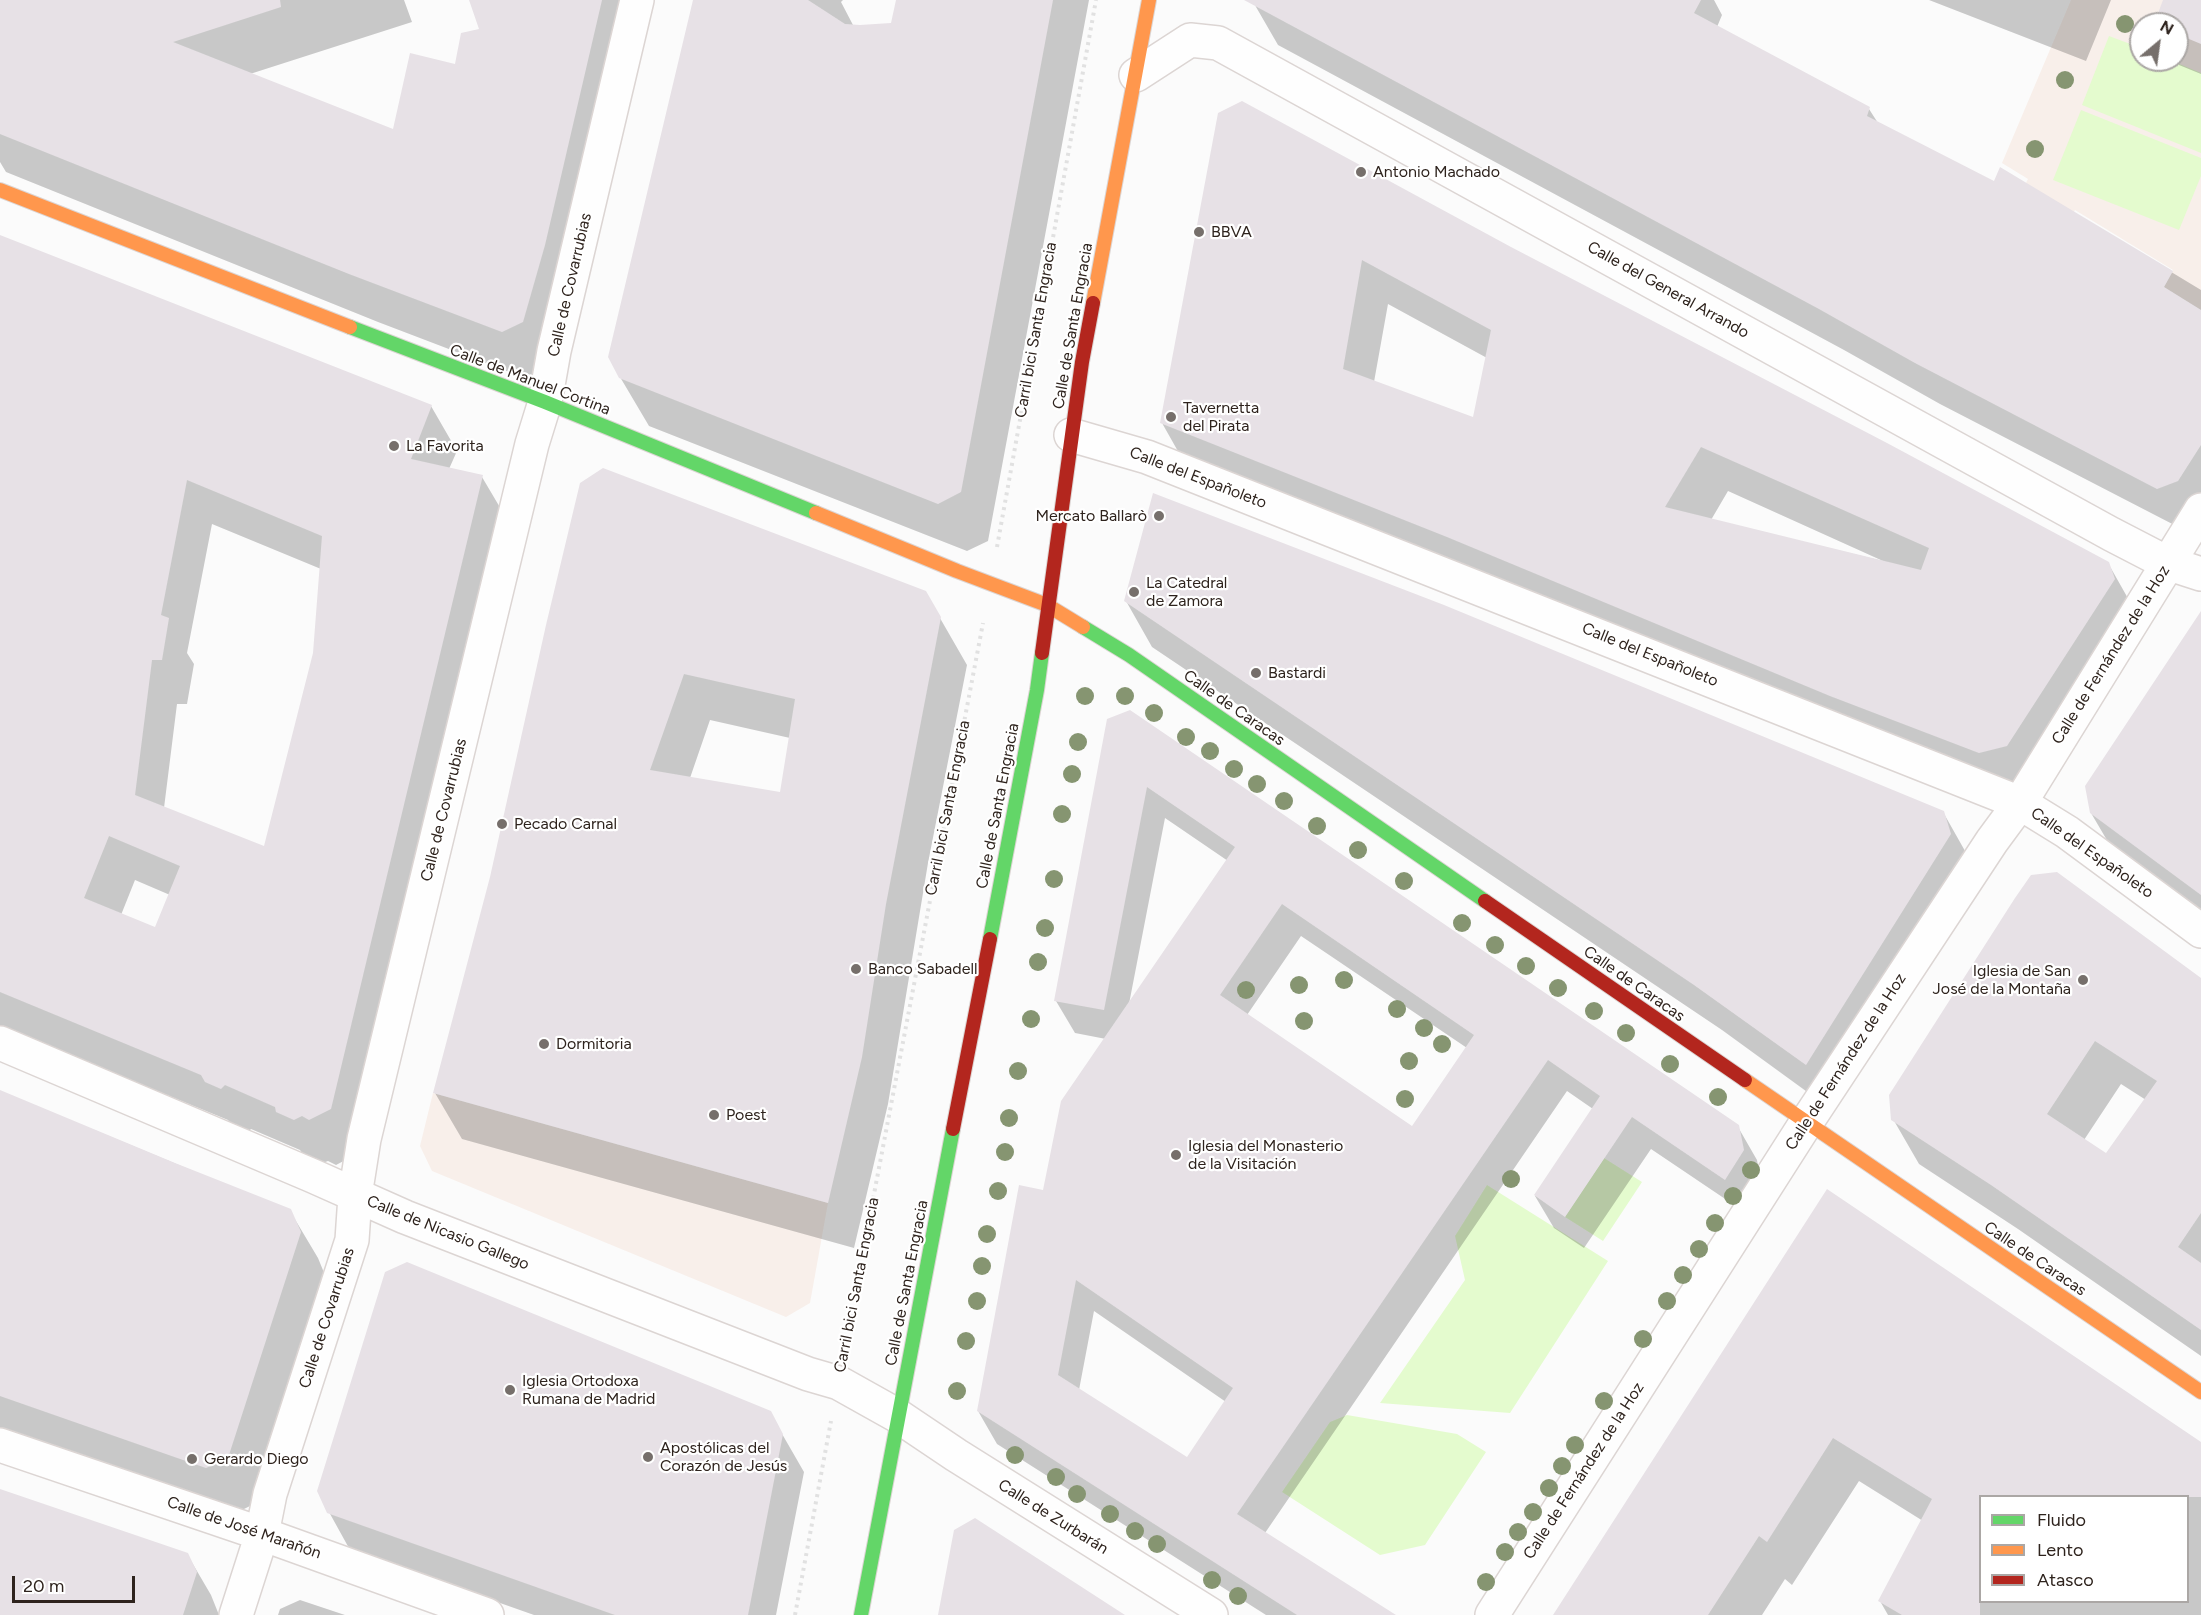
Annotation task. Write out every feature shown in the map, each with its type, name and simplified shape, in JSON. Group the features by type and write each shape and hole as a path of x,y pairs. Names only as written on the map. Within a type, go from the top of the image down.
{"street":[{"name":"Calle de Covarrubias","path":"236,1615 262,1534 270,1494 352,1240 355,1196 370,1116 532,444 545,402 554,351 637,0"},
{"name":"Calle de Santa Engracia","path":"861,1615 1037,690 1082,362 1149,0"},
{"name":"Calle del General Arrando","path":"1136,75 1190,40 1218,43 2167,563 2201,574"},
{"name":"Calle de Manuel Cortina","path":"0,190 545,402 957,571 1047,605"},
{"name":"Calle del Españoleto","path":"1071,435 1147,457 2020,803 2067,832 2201,931"},
{"name":"Calle de Fernández de la Hoz","path":"1492,1615 1806,1123 1992,841 2020,803 2201,510"},
{"name":"Calle de Caracas","path":"1047,605 1129,655 1806,1123 2201,1392"},
{"name":"Calle de Nicasio Gallego","path":"0,1043 405,1217 807,1374 839,1383 898,1416"},
{"name":"Calle de Zurbarán","path":"898,1416 1210,1615"},
{"name":"Calle de José Marañón","path":"0,1445 262,1534 487,1615"}],"path":[{"name":"Carril bici Santa Engracia","path":"795,1615 991,582 1096,0"}],"shaded area":[{"path":"2071,0 2201,0 2201,310 2164,287 2173,270 2075,210 2063,231 2015,204 2028,179 2002,163"},
{"path":"433,1093 828,1203 810,1303 786,1317 432,1171 420,1146"}],"green space":[{"path":"2109,36 2129,44 2129,72 2189,72 2189,68 2201,73 2201,153 2082,105"},
{"path":"2081,110 2201,158 2201,176 2179,230 2053,180"},
{"path":"1604,1158 1642,1182 1603,1241 1565,1217"},
{"path":"1487,1185 1608,1261 1510,1413 1380,1403 1465,1280 1455,1236"},
{"path":"1347,1415 1457,1434 1486,1452 1425,1545 1380,1555 1282,1492 1330,1422"}],"building":[{"path":"0,0 280,0 281,7 173,42 393,129 410,53 455,64 461,33 479,29 469,0 602,0 545,245 523,322 502,332 349,274 0,134"},
{"path":"693,0 808,0 845,24 860,25 891,23 896,0 1053,0 961,492 938,504 619,378 608,357"},
{"path":"1244,0 1701,0 1694,13 1870,107 1867,116 1994,181 2000,167 2173,271 2164,287 2201,310 2201,445 2178,481 2157,489 1915,363 1819,309"},
{"path":"2163,0 2201,0 2201,44 2189,39 2189,12 2158,12"},
{"path":"1242,101 1511,247 1887,443 2109,562 2115,579 2007,746 1979,753 1830,696 1447,537 1160,423 1218,113","holes":["1362,260 1491,330 1473,417 1343,369","1701,447 1929,548 1921,570 1665,507"]},
{"path":"0,235 432,405 411,459 483,475 331,1109 309,1120 302,1116 294,1120 276,1112 275,1107 225,1085 221,1089 205,1082 201,1075 0,992","holes":["187,480 322,536 313,653 264,846 135,795 152,660 162,660 169,618 161,615","109,836 180,866 155,927 84,898"]},
{"path":"603,468 926,591 941,617 886,904 862,1057 828,1203 433,1093 490,877 580,483","holes":["684,674 795,699 780,792 650,770"]},
{"path":"1153,493 1444,605 1944,811 1951,834 1806,1065 1694,985 1124,601"},
{"path":"2201,611 2201,895 2090,813 2085,786"},
{"path":"1130,710 1739,1125 1744,1150 1725,1180 1632,1117 1565,1217 1534,1195 1600,1096 1548,1060 1237,1514 1396,1615 1297,1615 977,1411 1019,1185 1043,1190 1061,1101 1235,847 1147,787 1104,1010 1054,1001 1107,719","holes":["1282,904 1474,1035 1412,1126 1220,995","1076,1280 1233,1388 1187,1457 1058,1375"]},
{"path":"2057,872 2201,978 2201,1213 2178,1247 2201,1263 2201,1330 1991,1185 1891,1120 1889,1095 2031,875","holes":["2095,1041 2157,1081 2106,1153 2047,1114"]},
{"path":"0,1090 291,1209 301,1232 228,1458 206,1468 0,1396"},
{"path":"1827,1189 2201,1442 2201,1497 2189,1497 2189,1495 1979,1495 1980,1615 1902,1615 1878,1601 1932,1499 1833,1438 1767,1542 1759,1536 1708,1615 1553,1615"},
{"path":"407,1262 771,1411 783,1434 748,1615 615,1615 327,1513 317,1491 385,1272"},
{"path":"0,1489 188,1553 197,1572 183,1615 0,1615"},
{"path":"975,1518 1125,1615 938,1615 954,1530"}],"traffic: fast":[{"path":"350,327 545,402 816,513"},
{"path":"1083,627 1129,655 1485,901"},
{"path":"990,939 1042,653"},
{"path":"861,1615 953,1129"}],"traffic: slow":[{"path":"1093,303 1149,0"},
{"path":"0,190 350,327"},
{"path":"816,513 1047,605 1083,627"},
{"path":"1745,1080 2201,1392"}],"traffic: jam":[{"path":"1042,653 1082,362 1093,303"},
{"path":"1485,901 1745,1080"},
{"path":"953,1129 990,939"}],"place":[{"name":"Antonio Machado","path":"1361,172"},
{"name":"BBVA","path":"1199,232"},
{"name":"Tavernetta del Pirata","path":"1171,417"},
{"name":"La Favorita","path":"394,446"},
{"name":"Mercato Ballarò","path":"1159,516"},
{"name":"La Catedral de Zamora","path":"1134,592"},
{"name":"Bastardi","path":"1256,673"},
{"name":"Pecado Carnal","path":"502,824"},
{"name":"Banco Sabadell","path":"856,969"},
{"name":"Iglesia de San José de la Montaña","path":"2083,980"},
{"name":"Dormitoria","path":"544,1044"},
{"name":"Poest","path":"714,1115"},
{"name":"Iglesia del Monasterio de la Visitación","path":"1176,1155"},
{"name":"Iglesia Ortodoxa Rumana de Madrid","path":"510,1390"},
{"name":"Apostólicas del Corazón de Jesús","path":"648,1457"},
{"name":"Gerardo Diego","path":"192,1459"}]}
